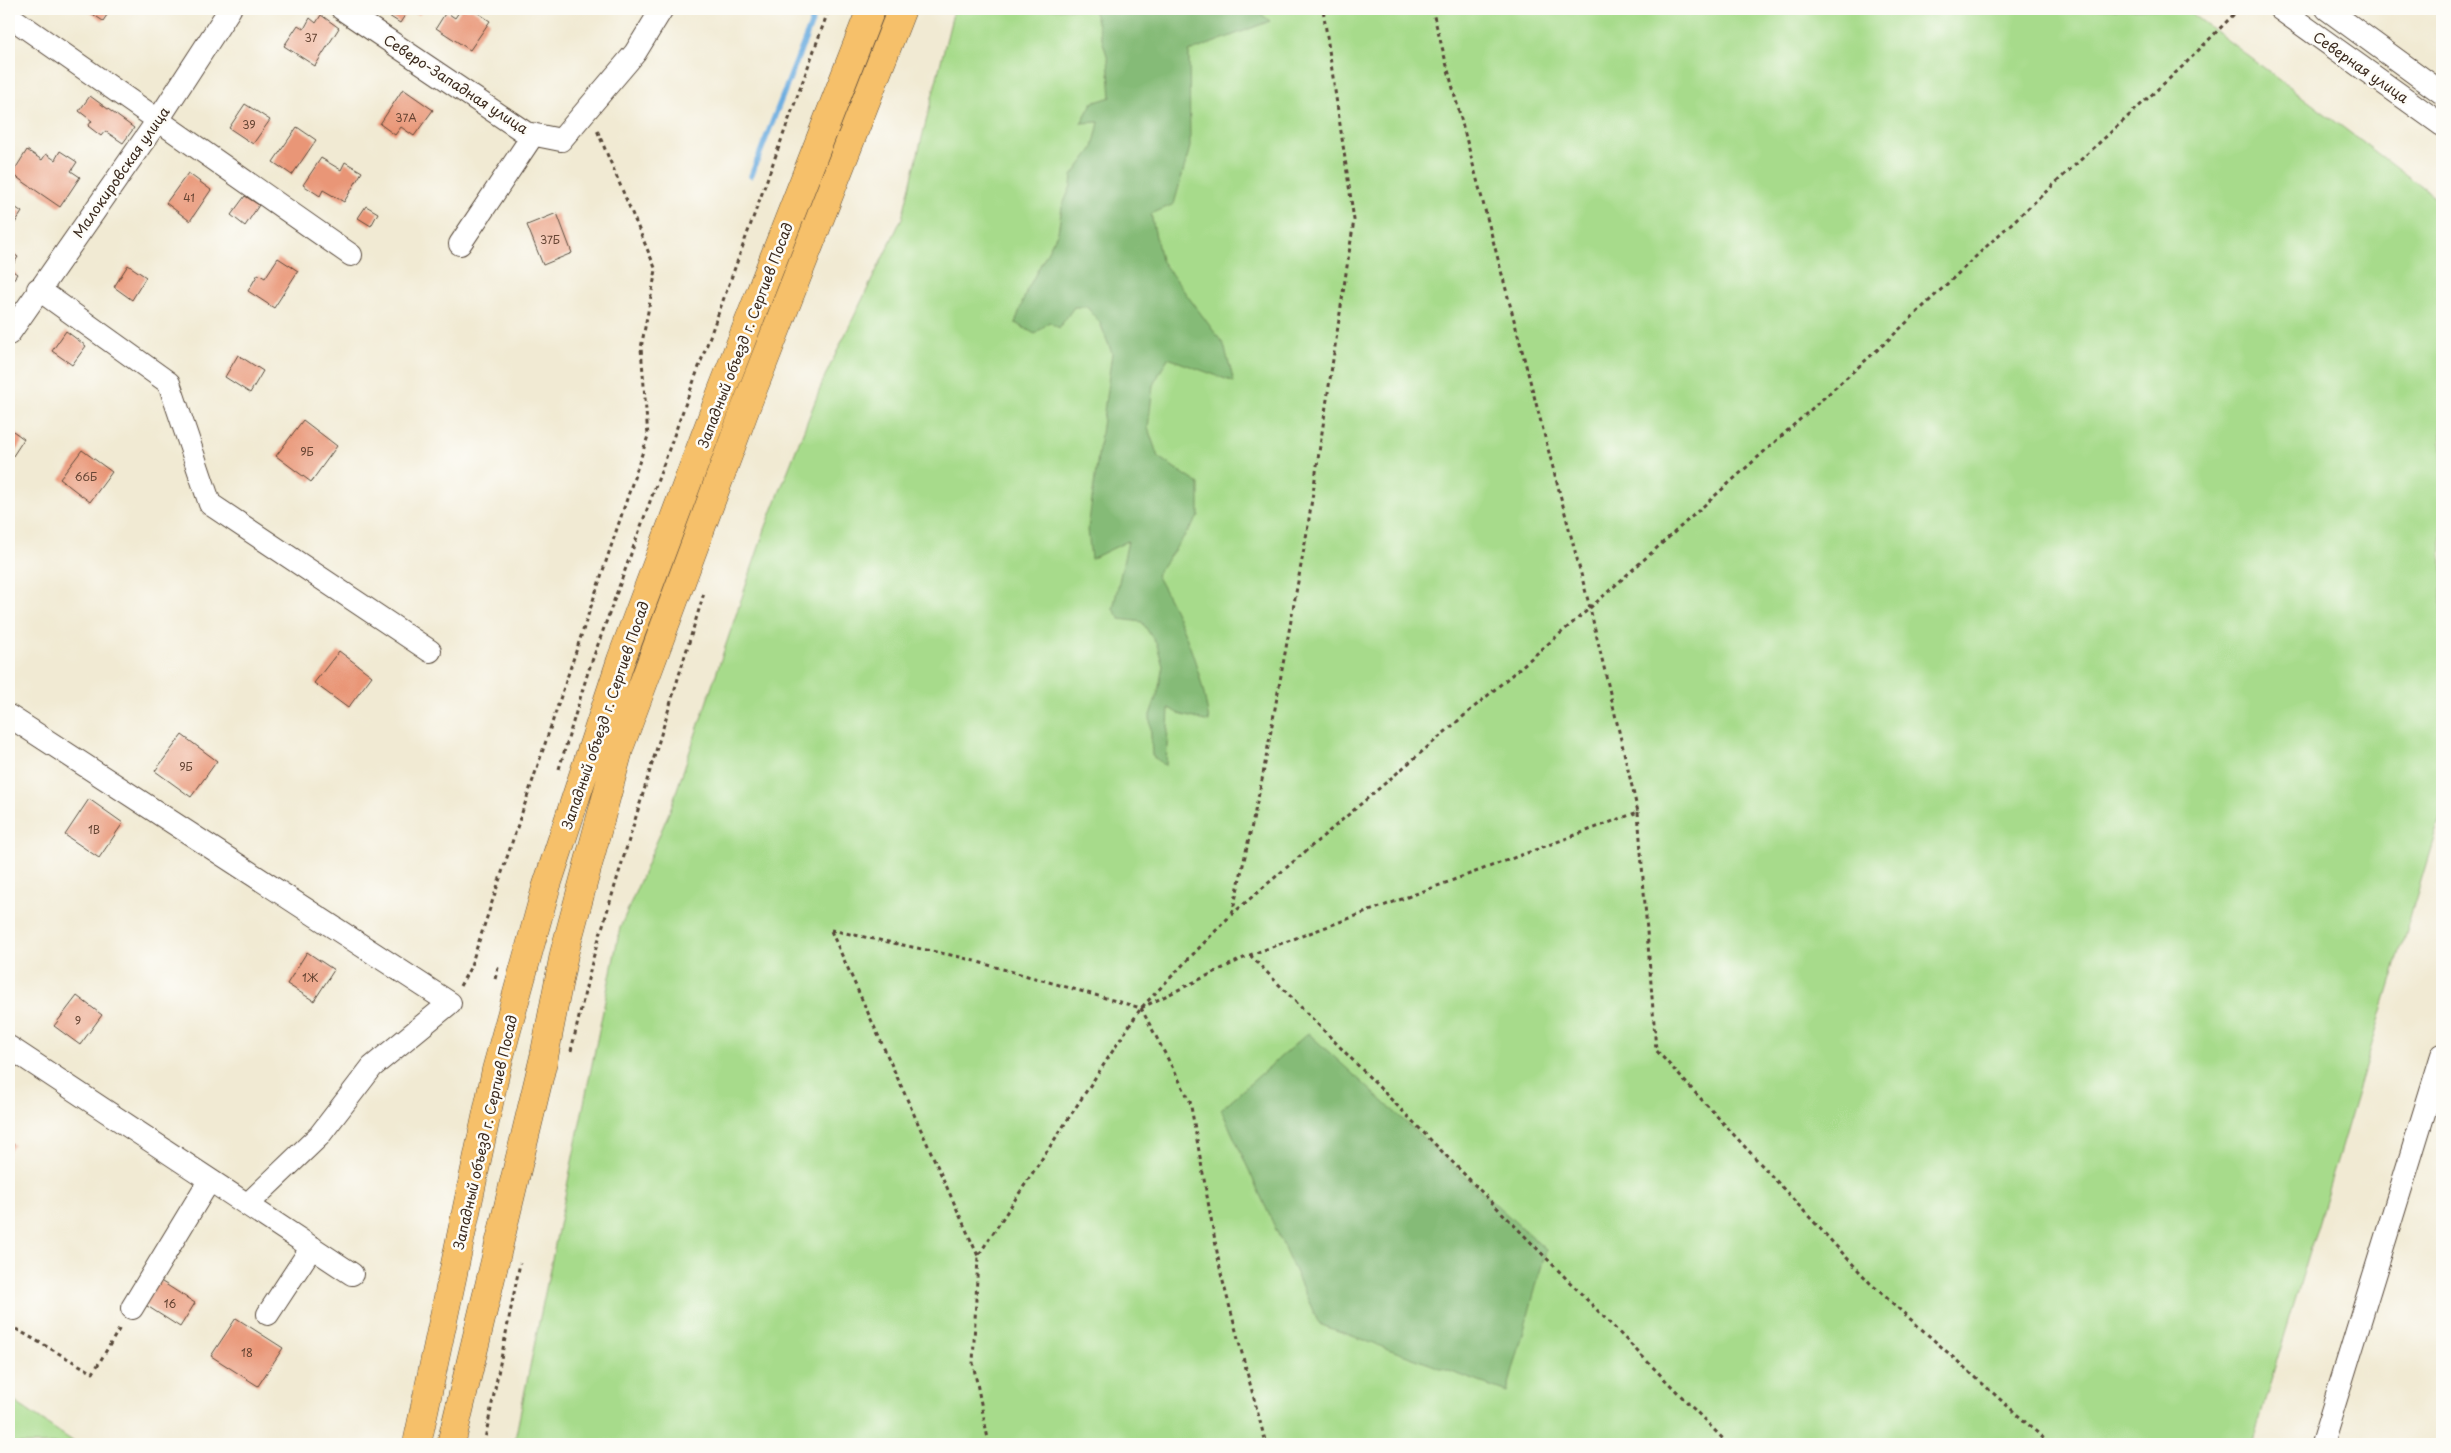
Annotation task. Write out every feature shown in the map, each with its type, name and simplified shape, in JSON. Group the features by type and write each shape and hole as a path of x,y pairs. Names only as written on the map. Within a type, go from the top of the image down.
{"main road":[{"name":"Западный объезд г. Сергиев Посад","path":"417,1444 496,1070 546,888 624,651 725,384 871,9"},
{"name":"Западный объезд г. Сергиев Посад","path":"451,1444 544,1057 564,954 620,746 746,407 902,9"}],"street":[{"name":"Малокировская улица","path":"9,334 38,289 158,120 230,9"},
{"name":"Северо-Западная улица","path":"342,9 526,134 561,140 634,53 662,9"},
{"name":"Северная улица","path":"2280,9 2442,125"},
{"path":"2327,9 2442,93"},
{"path":"9,16 351,255"},
{"path":"460,244 533,135"},
{"path":"38,289 169,383 210,504 430,652"},
{"path":"9,716 450,1002 372,1068 319,1136 248,1204"},
{"path":"9,1047 352,1274"},
{"path":"2322,1444 2442,1055"},
{"path":"132,1308 209,1181"},
{"path":"268,1314 312,1247"}],"path":[{"path":"1232,915 1262,780 1307,532 1354,220 1323,9"},
{"path":"1432,9 1590,608 1638,812 1656,1050 1870,1283 2050,1444"},
{"path":"978,1256 1141,1008 1232,915 1590,608 1885,343 1990,243 2183,66 2239,9"},
{"path":"450,1002 470,968 648,436 641,348 656,270 588,108"},
{"path":"570,1053 593,958 704,592"},
{"path":"989,1444 973,1363 978,1256 831,930 960,957 1141,1008 1250,955 1638,812"},
{"path":"1250,955 1728,1444"},
{"path":"1141,1008 1190,1101 1221,1274 1266,1444"},
{"path":"484,1444 522,1253"},
{"path":"9,1325 93,1373 132,1308"}],"green space":[{"path":"954,9 2186,9 2442,202 2442,811 2252,1444 514,1444 620,928 670,810 765,529 825,376 902,218"},
{"path":"1093,9 1255,9 1270,21 1189,52 1190,147 1174,204 1151,214 1161,260 1224,345 1234,382 1168,358 1153,385 1148,428 1158,457 1199,484 1199,516 1156,575 1190,646 1206,703 1209,722 1179,714 1169,708 1166,766 1152,756 1150,715 1158,692 1163,666 1157,645 1142,622 1120,619 1113,609 1128,541 1091,559 1088,529 1112,353 1100,323 1087,307 1074,307 1059,328 1049,322 1035,334 1015,323 1027,290 1058,232 1062,207 1071,186 1072,176 1093,148 1099,122 1081,123 1092,103 1111,97 1108,59"},
{"path":"1308,1033 1546,1250 1507,1392 1319,1324 1221,1109"},
{"path":"9,1398 77,1444 9,1444"}],"building":[{"path":"85,9 111,9 103,21"},
{"path":"393,9 409,9 400,23 389,16"},
{"path":"410,9 423,9 419,15"},
{"path":"461,9 472,9 490,21 470,50 436,28 446,12 455,18"},
{"path":"321,15 339,28 315,66 284,46 298,25 304,29 310,18 316,23"},
{"path":"403,89 433,110 414,136 401,127 395,135 380,124"},
{"path":"90,96 134,128 123,143 105,131 101,136 88,126 92,121 79,111"},
{"path":"245,104 270,120 253,144 229,128"},
{"path":"297,127 316,140 292,175 273,162"},
{"path":"27,150 42,160 46,154 55,160 60,151 77,162 71,171 80,177 60,207 12,174"},
{"path":"321,158 341,170 345,162 362,172 344,202 323,190 320,196 303,185"},
{"path":"188,173 211,190 190,221 166,203"},
{"path":"245,196 259,205 245,226 231,215"},
{"path":"9,203 22,212 13,226 9,223"},
{"path":"366,206 378,213 371,226 358,218"},
{"path":"557,213 572,253 543,265 527,225"},
{"path":"9,244 12,246 11,252 18,257 10,269 17,274 9,286"},
{"path":"278,258 298,271 274,308 248,291 258,274 265,278"},
{"path":"128,265 146,277 132,300 114,287"},
{"path":"66,331 86,346 72,365 52,351"},
{"path":"238,355 263,371 250,393 225,377"},
{"path":"303,420 337,446 311,482 276,456"},
{"path":"9,428 24,439 9,462"},
{"path":"82,450 112,472 90,502 60,479"},
{"path":"339,651 372,676 348,708 314,683"},
{"path":"182,735 217,761 191,797 155,771"},
{"path":"89,799 123,823 99,858 65,835"},
{"path":"307,952 334,970 314,1001 287,984"},
{"path":"77,996 102,1015 80,1045 54,1026"},
{"path":"9,1141 14,1145 9,1152"},
{"path":"159,1280 195,1303 180,1327 144,1304"},
{"path":"236,1318 283,1348 258,1386 211,1356"}],"waterway":[{"path":"751,176 817,9"}]}
